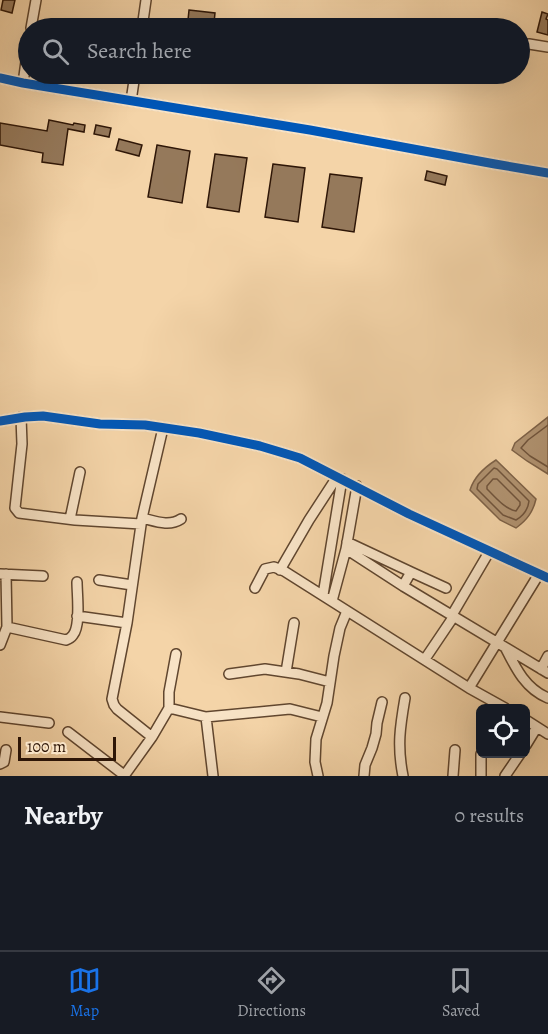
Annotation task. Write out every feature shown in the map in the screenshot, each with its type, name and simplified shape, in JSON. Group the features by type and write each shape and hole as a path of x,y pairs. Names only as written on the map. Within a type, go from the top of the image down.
{"street":[{"path":"33,18 36,0"},
{"path":"143,18 146,0"},
{"path":"530,44 548,47"},
{"path":"0,78 18,82"},
{"path":"29,84 310,130 495,165 548,172"},
{"path":"131,101 134,84"},
{"path":"0,421 43,416 100,424 163,428 260,446 300,458 409,514 543,576 501,645 469,688"},
{"path":"21,417 22,444 15,508 19,513 69,519 166,524 181,519"},
{"path":"152,737 117,709 112,699 127,623 141,521 163,428"},
{"path":"69,519 80,472"},
{"path":"280,570 309,520 340,478"},
{"path":"322,595 340,478"},
{"path":"332,601 346,546 357,486"},
{"path":"346,546 446,588"},
{"path":"346,546 403,586 544,671 548,656"},
{"path":"425,659 453,616 489,552"},
{"path":"255,588 265,569 273,567 284,571 498,704"},
{"path":"403,586 411,572"},
{"path":"0,645 7,627 3,574 44,576"},
{"path":"99,580 132,585"},
{"path":"7,627 66,640 72,637 77,624 76,582"},
{"path":"318,776 315,762 316,739 327,702 340,628 347,611"},
{"path":"77,616 127,623"},
{"path":"286,672 294,623"},
{"path":"501,645 527,684 534,691 548,698"},
{"path":"68,732 128,774 170,708 169,692 176,654"},
{"path":"229,674 265,669 330,682"},
{"path":"403,776 398,738 405,698"},
{"path":"364,776 382,702"},
{"path":"170,708 206,717 290,709 322,717"},
{"path":"0,717 49,723"},
{"path":"206,717 213,776"},
{"path":"530,722 545,730 530,741"},
{"path":"0,764 4,762 6,750"},
{"path":"453,776 455,750"},
{"path":"481,758 481,776"},
{"path":"505,776 517,758"}],"water":[{"path":"548,417 548,474 512,450 515,443"},
{"path":"496,460 536,499 529,515 516,528 500,520 470,490 480,473"}],"building":[{"path":"3,0 15,0 12,13 1,10"},
{"path":"189,10 215,13 214,18 188,18"},
{"path":"542,12 548,14 546,19 548,20 548,35 537,32"},
{"path":"49,120 85,125 84,132 68,129 63,165 42,162 43,153 0,145 0,123 47,131"},
{"path":"96,125 111,128 109,137 94,134"},
{"path":"119,139 142,145 139,156 116,150"},
{"path":"157,145 190,151 182,203 148,197"},
{"path":"215,154 247,158 239,212 207,207"},
{"path":"273,164 305,168 298,222 265,217"},
{"path":"427,171 447,176 445,185 425,180"},
{"path":"330,174 362,178 354,232 322,227"}],"cycle path":[{"path":"0,78 18,82"},
{"path":"29,84 310,130 548,173"},
{"path":"0,421 43,416 100,424 145,425 199,433 260,446 300,458 409,514 548,578"}]}
